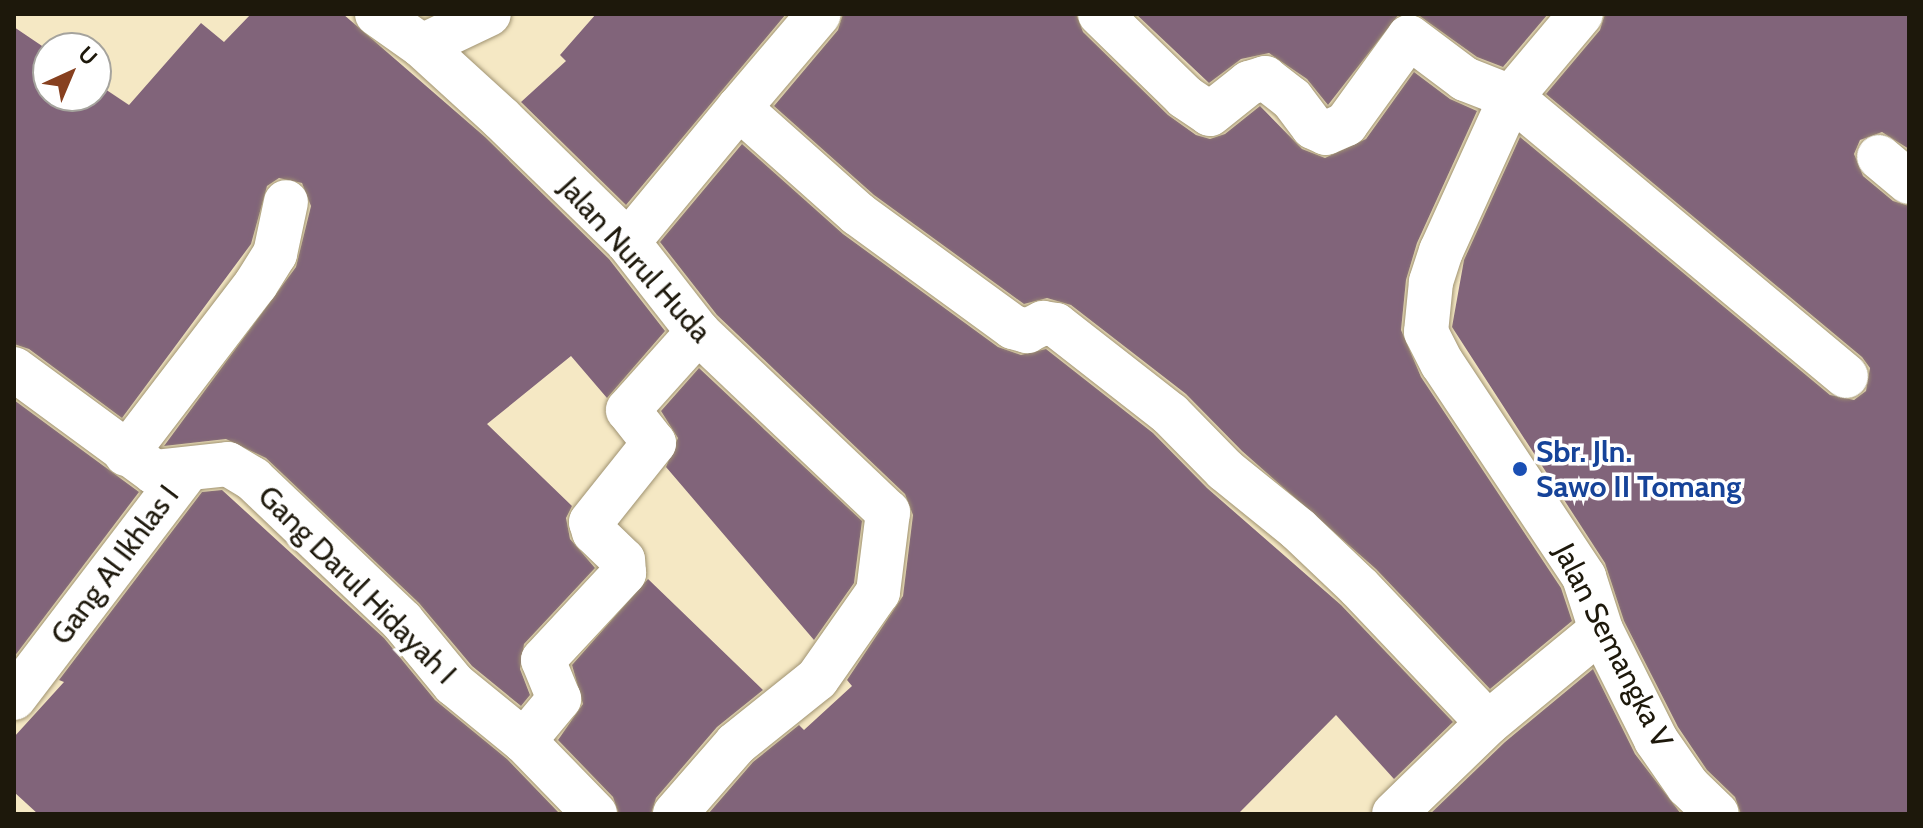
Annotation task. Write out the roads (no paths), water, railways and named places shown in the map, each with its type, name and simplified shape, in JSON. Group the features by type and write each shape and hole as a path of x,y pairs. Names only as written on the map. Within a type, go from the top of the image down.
{"street":[{"name":"Jalan Nurul Huda","path":"377,14 422,46 628,242 698,332 888,512 878,592 817,679 736,744 675,814"},
{"path":"422,46 489,14"},
{"path":"628,242 819,14"},
{"path":"1100,14 1185,97 1210,114 1249,83 1265,78 1292,99 1313,127 1326,133 1346,124 1409,26 1465,79 1511,97 1846,376"},
{"name":"Jalan Semangka V","path":"1581,14 1511,97 1441,251 1431,282 1426,332 1442,363 1584,577 1601,630 1656,740 1688,786 1717,814"},
{"path":"739,108 858,214 1013,327 1027,331 1043,323 1056,325 1170,414 1225,470 1298,529 1359,587 1488,723"},
{"path":"126,454 256,284 275,254 286,202"},
{"path":"524,741 559,699 543,660 624,573 623,560 594,532 591,522 654,443 628,410 698,332"},
{"name":"Gang Darul Hidayah I","path":"14,369 154,472 187,471 228,464 253,479 402,621 454,684 524,741 595,814"},
{"name":"Gang Al Ikhlas I","path":"14,698 187,471"},
{"path":"1394,814 1488,723 1601,630"}],"place":[{"name":"Sbr. Jln. Sawo II Tomang","path":"1520,469"}]}
